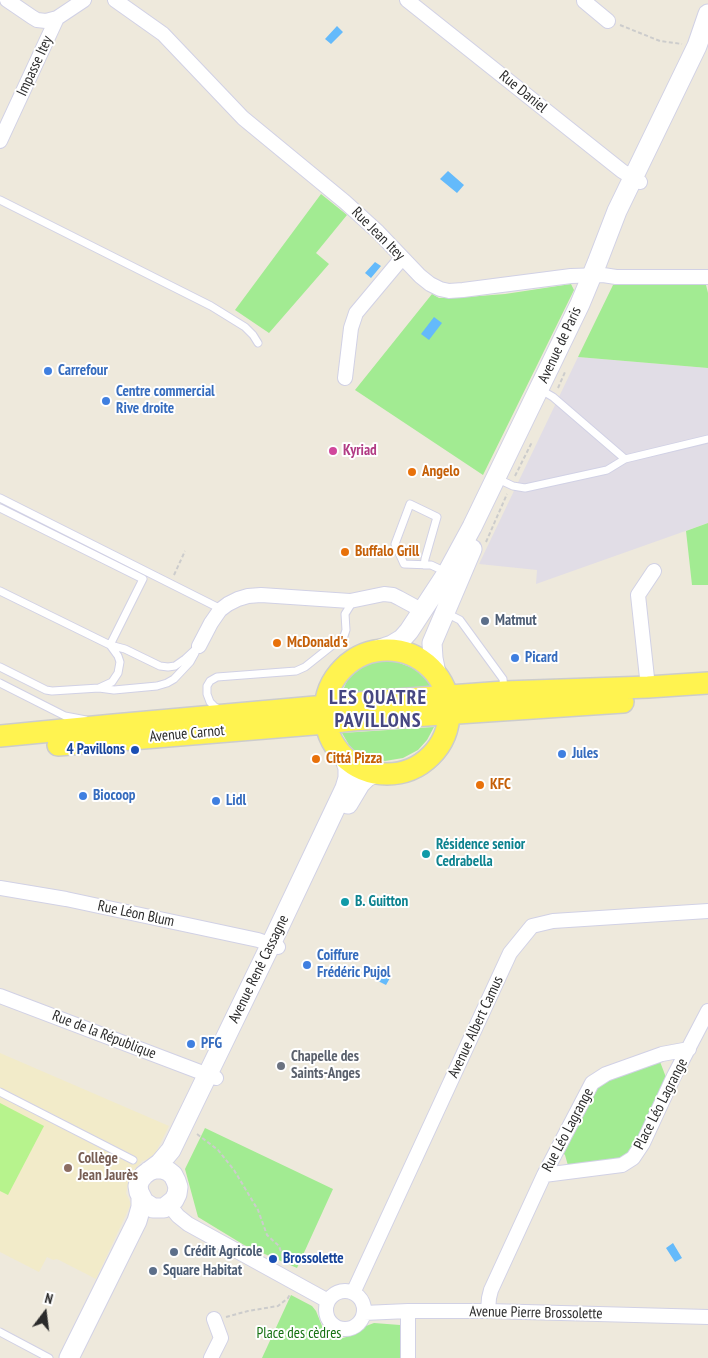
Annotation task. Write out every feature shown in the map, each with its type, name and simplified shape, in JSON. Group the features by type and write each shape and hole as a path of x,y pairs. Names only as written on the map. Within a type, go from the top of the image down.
{"main road":[{"name":"Avenue de Paris","path":"436,673 432,642 500,480 624,216 636,180 697,46 708,14"},
{"name":"Avenue de Paris","path":"636,180 708,40"},
{"name":"Avenue de Paris","path":"377,650 392,645 409,632 447,573 500,480"},
{"path":"377,650 393,650 409,653 424,661 436,673 443,684 448,705 447,729 440,744 426,760 408,770 387,774 376,773 359,767 344,757 332,741 325,715 330,686 341,669 357,657 377,650"},
{"path":"448,705 504,692 708,683"},
{"path":"448,705 708,696"},
{"name":"Avenue Carnot","path":"0,749 325,715 448,705"},
{"name":"Avenue Carnot","path":"10,735 230,714 325,715"},
{"name":"Avenue René Cassagne","path":"275,946 345,788 348,768 344,757"},
{"name":"Avenue René Cassagne","path":"69,1358 137,1221 141,1207 141,1198 138,1192 140,1180 144,1174 161,1162 171,1150 212,1076 275,946 354,791 367,777 376,773"},
{"name":"Avenue René Cassagne","path":"80,1358 145,1224 153,1214 174,1200 177,1194 176,1169 179,1154 191,1130 212,1076"},
{"path":"149,1171 162,1169 173,1176 176,1181"},
{"path":"141,1198 148,1206 164,1207"}],"street":[{"path":"7,0 37,20 46,21 57,18 84,0"},
{"name":"Rue Jean Itey","path":"116,0 163,34 243,118 345,202 430,284 440,289 449,291 571,276 708,277"},
{"name":"Rue Daniel","path":"407,0 622,171 636,180"},
{"path":"585,0 608,21"},
{"name":"Impasse Itey","path":"0,141 57,18"},
{"path":"345,378 351,328 356,313 402,258"},
{"path":"648,687 638,595 654,570"},
{"path":"199,646 220,610 238,599 248,596 261,595 347,608 377,595 393,595 423,611"},
{"name":"Rue Léon Blum","path":"0,888 66,899 258,940 275,946"},
{"name":"Avenue Albert Camus","path":"353,1293 510,953 532,926 553,921 708,911"},
{"name":"Rue de la République","path":"0,996 212,1076"},
{"path":"689,1048 708,1011"},
{"name":"Place Léo Lagrange","path":"544,1175 622,1164 633,1158 643,1144 689,1048"},
{"name":"Rue Léo Lagrange","path":"488,1311 491,1290 544,1175 592,1084 606,1074 662,1054 689,1048"},
{"path":"164,1207 188,1224 328,1301"},
{"path":"342,1291 353,1293 362,1301 364,1313 362,1319 352,1328 339,1328 329,1320 326,1308 328,1301 336,1293 342,1291"},
{"path":"408,1311 408,1358"},
{"name":"Avenue Pierre Brossolette","path":"364,1313 488,1311 708,1317"},
{"path":"211,1358 221,1338 214,1319"}],"lane":[{"path":"0,200 211,306 245,327 258,343"},
{"path":"543,391 553,397 625,459"},
{"path":"500,480 512,486 525,488 607,470 625,459 708,439"},
{"path":"0,498 220,610"},
{"path":"424,565 437,517 410,504 395,544 404,564 424,565 447,573 450,578 450,584 446,600 446,612 460,620 504,679 504,692"},
{"path":"0,508 143,579 110,646"},
{"path":"0,591 110,646 125,649 160,666 175,666 199,646"},
{"path":"230,714 215,707 210,702 207,694 207,686 210,681 217,677 296,670 305,667 344,636 347,608"},
{"path":"99,688 112,682 120,668 118,656 110,646"},
{"path":"0,667 46,690 52,691 99,688 114,690 157,686 174,679 190,662 199,646"},
{"path":"0,684 65,716 114,725"},
{"path":"0,1092 133,1160"},
{"path":"0,1332 49,1358"}],"path":[{"path":"608,21 660,41 686,46"},
{"path":"169,584 185,551"},
{"path":"191,1130 218,1150 234,1170 258,1210 266,1235 279,1246 293,1282 288,1298 278,1306 214,1319"}],"shaded area":[{"path":"578,357 708,368 708,523 536,584 537,570 479,564"},
{"name":"Collège Jean Jaurès","path":"0,1053 169,1126 153,1158 142,1161 130,1175 126,1193 131,1204 96,1279 57,1259 53,1260 47,1257 39,1272 0,1252"}],"green space":[{"path":"321,194 347,215 316,253 329,264 269,333 235,310"},
{"path":"571,284 574,290 483,475 355,390 432,294 439,298 467,297 505,294"},
{"path":"613,285 706,285 708,293 708,368 578,357"},
{"path":"708,523 708,585 692,585 686,531"},
{"path":"379,661 397,662 413,668 424,676 432,688 341,695 352,674 369,664"},
{"path":"434,727 427,740 418,750 403,758 385,761 366,757 356,752 342,733"},
{"path":"659,1059 667,1080 638,1144 626,1157 569,1169 563,1153 597,1085"},
{"path":"0,1103 44,1126 8,1195 0,1191"},
{"path":"205,1128 333,1189 297,1268 244,1245 198,1217 185,1169"},
{"name":"Place des cèdres","path":"291,1295 312,1306 322,1326 332,1334 343,1338 353,1335 374,1323 400,1325 400,1358 262,1358"}],"water":[{"path":"337,26 343,32 331,44 325,39"},
{"path":"448,171 464,185 457,193 440,179"},
{"path":"375,262 381,266 371,278 365,273"},
{"path":"434,317 442,323 429,340 421,334"},
{"path":"377,972 390,978 386,985 374,979"},
{"path":"673,1243 682,1258 675,1262 666,1248"}],"place":[{"name":"Carrefour","path":"48,371"},
{"name":"Centre commercial Rive droite","path":"106,401"},
{"name":"Kyriad","path":"333,451"},
{"name":"Angelo","path":"412,472"},
{"name":"Buffalo Grill","path":"345,552"},
{"name":"Matmut","path":"485,621"},
{"name":"McDonald's","path":"277,643"},
{"name":"Picard","path":"515,658"},
{"name":"4 Pavillons","path":"135,750"},
{"name":"Jules","path":"562,754"},
{"name":"Cittá Pizza","path":"316,759"},
{"name":"KFC","path":"480,785"},
{"name":"Biocoop","path":"83,796"},
{"name":"Lidl","path":"216,801"},
{"name":"Résidence senior Cedrabella","path":"426,854"},
{"name":"B. Guitton","path":"345,902"},
{"name":"Coiffure Frédéric Pujol","path":"307,965"},
{"name":"PFG","path":"191,1044"},
{"name":"Chapelle des Saints-Anges","path":"281,1066"},
{"name":"Collège Jean Jaurès","path":"68,1168"},
{"name":"Crédit Agricole","path":"174,1252"},
{"name":"Brossolette","path":"273,1259"},
{"name":"Square Habitat","path":"153,1271"}],"district":[{"name":"LES QUATRE PAVILLONS","path":"378,710"}]}
